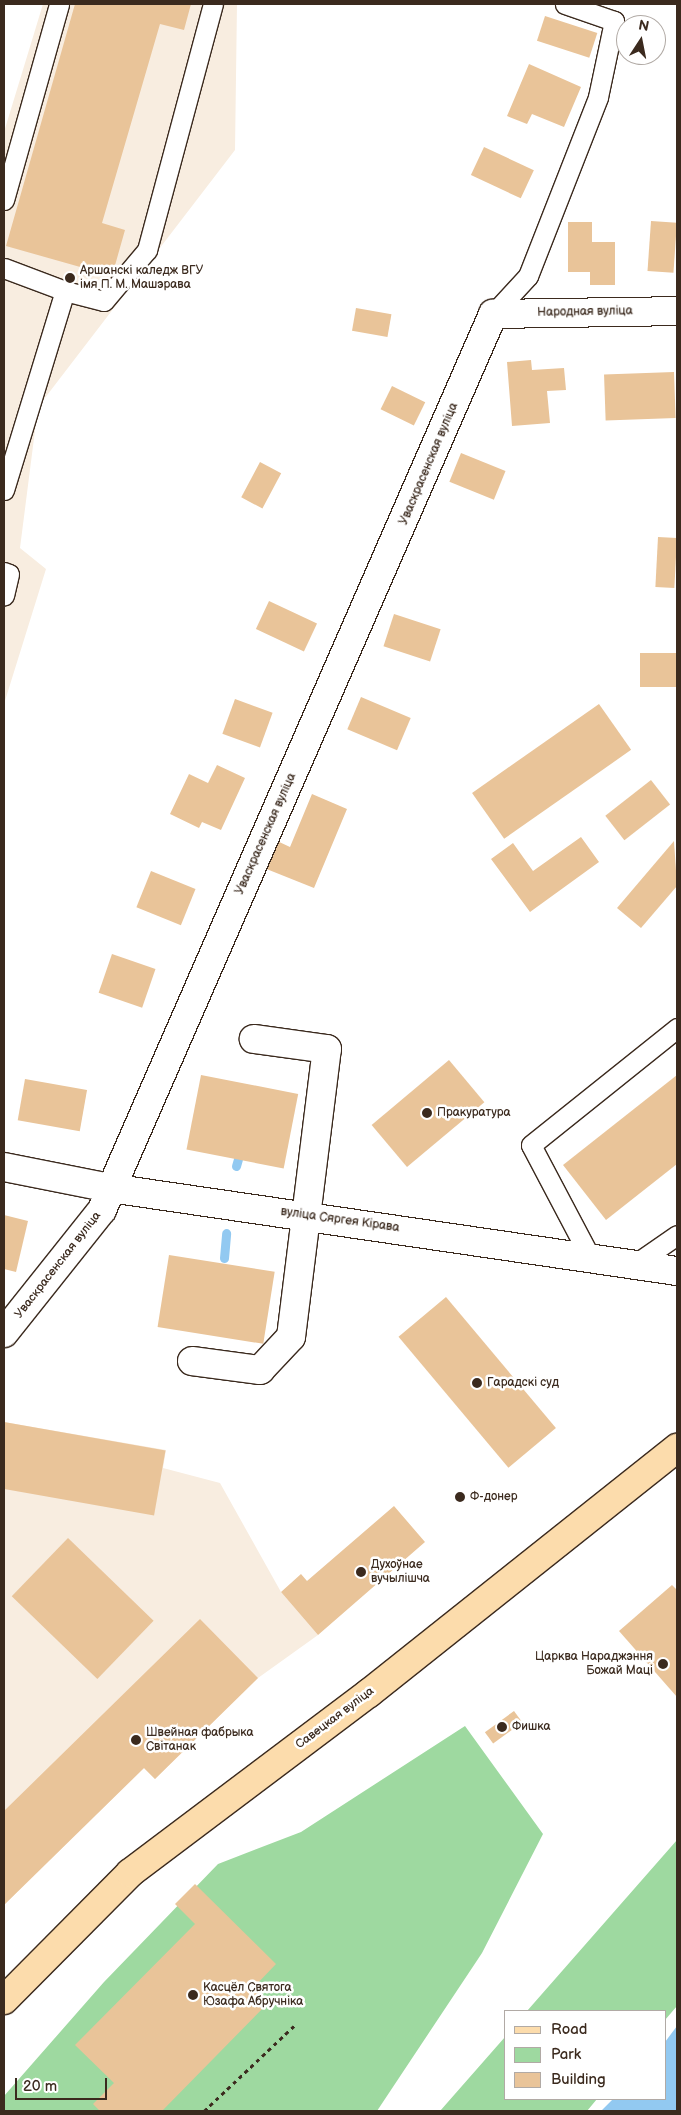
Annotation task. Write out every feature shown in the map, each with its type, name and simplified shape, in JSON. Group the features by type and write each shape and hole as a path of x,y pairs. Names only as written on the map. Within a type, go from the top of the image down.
{"main road":[{"name":"Савецкая вуліца","path":"4,2000 130,1873 369,1693 677,1448"}],"street":[{"name":"Народная вуліца","path":"493,314 677,311"},
{"name":"Уваскрасенская вуліца","path":"4,1333 102,1210 493,314"},
{"path":"192,1360 260,1370 291,1337 327,1050 254,1039"},
{"name":"вуліца Сяргея Кірава","path":"4,1167 110,1188 638,1262 677,1271"}],"lane":[{"path":"4,200 59,4"},
{"path":"4,268 65,291 104,301 147,250 213,4"},
{"path":"493,314 528,276 598,97 614,21 565,4"},
{"path":"4,490 65,291"},
{"path":"4,572 9,574 4,595"},
{"path":"589,1255 531,1145 677,1028"},
{"path":"638,1262 677,1235"}],"path":[{"path":"204,2111 294,2026"}],"shaded area":[{"name":"Аршанскі каледж ВГУ імя П. М. Машэрава","path":"43,4 237,4 235,150 38,407 20,548 46,569 4,704 4,132"},
{"path":"4,1422 166,1450 163,1468 220,1483 281,1592 318,1635 258,1678 155,1779 144,1768 4,1905"}],"green space":[{"path":"465,1726 543,1834 482,1953 377,2111 4,2111 4,2096 104,1982 218,1864 301,1832"},
{"path":"677,1840 677,2006 666,2019 666,2010 528,2010"},
{"path":"503,2039 503,2100 596,2100 587,2111 440,2111"}],"water":[{"path":"677,2026 677,2111 601,2111 612,2100 666,2100 666,2041"}],"building":[{"path":"75,4 191,4 184,30 160,24 102,223 125,230 112,276 6,246"},
{"path":"545,16 597,33 589,58 537,41"},
{"path":"529,64 581,87 564,127 532,114 527,124 507,116"},
{"path":"484,147 534,170 521,198 471,175"},
{"path":"651,221 677,223 673,273 648,271"},
{"path":"568,222 592,222 592,242 615,242 615,285 590,285 590,272 568,272"},
{"path":"356,308 391,314 387,337 352,331"},
{"path":"531,360 532,370 564,368 566,390 547,391 550,423 512,426 507,362"},
{"path":"674,372 676,418 606,420 604,374"},
{"path":"392,386 425,402 414,426 381,409"},
{"path":"461,453 506,471 494,500 449,482"},
{"path":"260,462 281,473 262,509 241,497"},
{"path":"658,537 677,538 674,588 655,587"},
{"path":"269,601 317,623 304,651 256,629"},
{"path":"394,614 441,629 430,661 383,646"},
{"path":"640,653 677,653 677,687 640,687"},
{"path":"361,697 411,718 397,750 347,729"},
{"path":"235,699 273,713 260,747 222,734"},
{"path":"599,704 631,750 504,839 472,793"},
{"path":"217,765 245,778 221,830 202,822 199,828 170,814 189,774 208,783"},
{"path":"651,780 670,804 624,840 605,816"},
{"path":"312,794 347,809 314,888 264,868 275,840 290,847"},
{"path":"581,837 599,862 530,912 491,859 513,843 533,871"},
{"path":"674,841 677,886 641,928 617,908"},
{"path":"151,871 196,889 181,925 136,907"},
{"path":"112,954 155,969 142,1008 99,993"},
{"name":"Пракуратура","path":"449,1060 484,1102 407,1167 372,1125"},
{"path":"201,1075 298,1094 284,1168 186,1150"},
{"path":"677,1075 677,1164 606,1220 563,1165"},
{"path":"25,1079 87,1090 80,1131 18,1120"},
{"path":"4,1215 28,1221 16,1272 4,1269"},
{"path":"169,1255 275,1272 263,1344 158,1327"},
{"name":"Гарадскі суд","path":"446,1297 556,1428 508,1468 399,1337"},
{"path":"4,1422 166,1450 154,1515 4,1489"},
{"path":"394,1506 425,1542 318,1635 281,1592 301,1574 307,1581"},
{"path":"68,1538 154,1621 97,1679 12,1596"},
{"name":"Царква Нараджэння Божай Маці","path":"672,1585 677,1590 677,1697 619,1631"},
{"name":"Швейная фабрыка Світанак","path":"200,1619 258,1678 155,1779 144,1768 4,1905 4,1811"},
{"path":"514,1711 522,1722 493,1743 485,1732"},
{"name":"Касцёл Святога Юзафа Абручніка","path":"195,1884 276,1964 253,1988 269,2002 162,2111 100,2111 93,2104 114,2083 75,2045 195,1924 175,1904"}],"waterway":[{"path":"236,1166 238,1159"},
{"path":"224,1258 226,1233"}],"place":[{"name":"Аршанскі каледж ВГУ імя П. М. Машэрава","path":"70,278"},
{"name":"Пракуратура","path":"427,1113"},
{"name":"Гарадскі суд","path":"477,1383"},
{"name":"Ф-донер","path":"460,1497"},
{"name":"Духоўнае вучылішча","path":"361,1572"},
{"name":"Царква Нараджэння Божай Маці","path":"663,1664"},
{"name":"Фишка","path":"502,1727"},
{"name":"Швейная фабрыка Світанак","path":"136,1740"},
{"name":"Касцёл Святога Юзафа Абручніка","path":"193,1995"}]}
